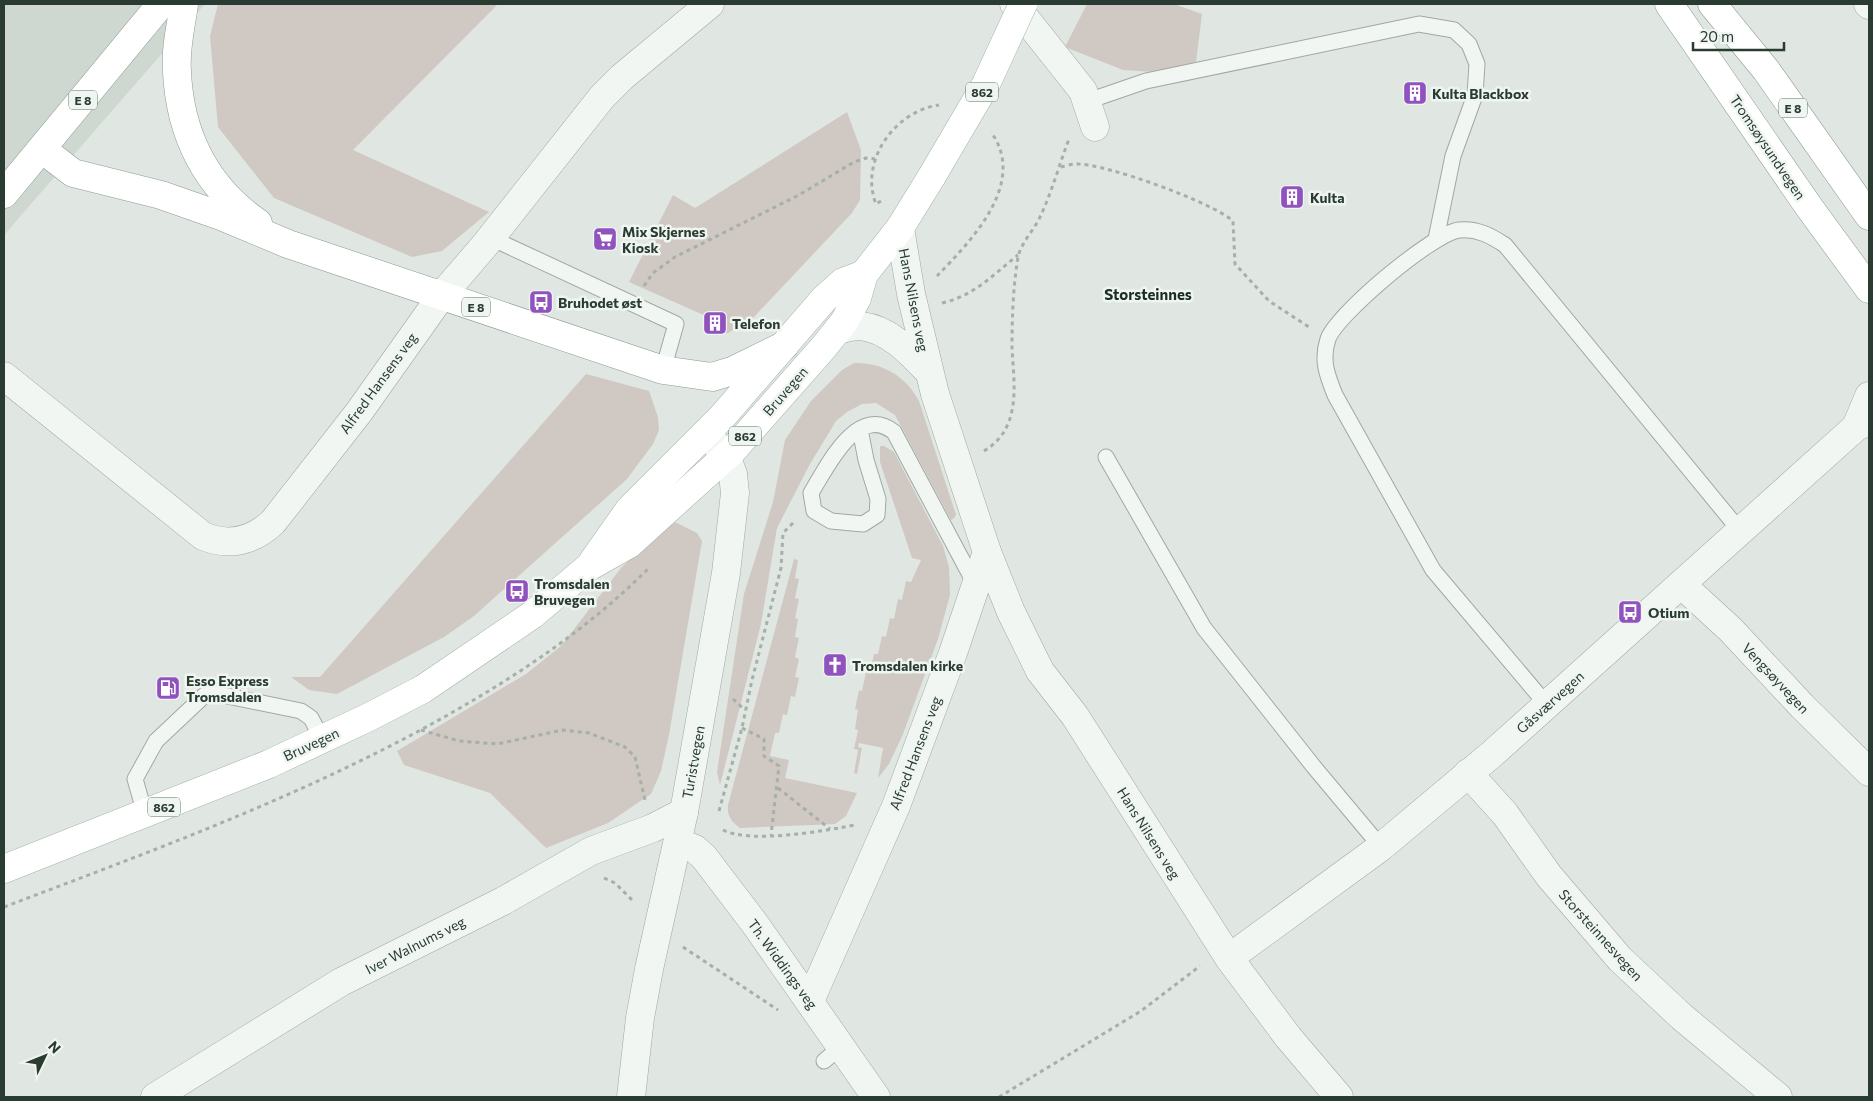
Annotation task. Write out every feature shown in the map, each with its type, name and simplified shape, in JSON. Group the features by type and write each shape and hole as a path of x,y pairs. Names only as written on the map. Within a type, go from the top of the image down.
{"main road":[{"name":"E 8","path":"4,194 162,4"},
{"name":"E 8","path":"184,4 177,71 182,112 192,146 220,188 237,208 288,244"},
{"name":"Bruvegen","path":"4,869 269,764 423,688 532,615 590,566 629,544 726,456 838,330 857,298 864,274 900,228 986,84 1023,4"},
{"name":"Tromsøysundvegen","path":"1669,4 1869,290"},
{"name":"E 8","path":"1712,4 1766,70 1869,216"},
{"name":"E 8","path":"42,149 74,173 161,195 221,216 288,244 663,370 712,377 732,372 785,344"},
{"name":"Bruvegen","path":"590,566 629,510 706,433 824,299 843,282 864,274"}],"street":[{"name":"Alfred Hansens veg","path":"4,376 202,536 218,541 241,541 258,534 273,522 358,412 442,296 602,98 622,77 710,4"},
{"path":"1014,4 1072,76 1088,101 1095,128"},
{"name":"Hans Nilsens veg","path":"900,228 911,294 929,372 968,500 1010,612 1040,671 1075,716 1226,954 1288,1037 1339,1097"},
{"name":"Hans Nilsens veg","path":"838,330 861,326 878,331 900,343 929,372"},
{"name":"Gåsværvegen","path":"1226,954 1381,847 1547,705 1862,424 1869,396"},
{"name":"Turistvegen","path":"631,1097 648,969 684,812 726,572 735,493 733,474 726,456 706,433"},
{"name":"Alfred Hansens veg","path":"810,1001 890,818 953,653 987,552"},
{"name":"Vengsøyvegen","path":"1682,585 1731,630 1802,706 1869,772"},
{"name":"Storsteinnesvegen","path":"1468,773 1506,814 1549,876 1620,959 1682,1017 1778,1097"},
{"name":"Iver Walnums veg","path":"155,1097 341,982 444,932 591,851 653,828 684,812"},
{"name":"Th. Widdings veg","path":"678,842 695,849 704,857 810,1001 833,1054 876,1097"}],"lane":[{"path":"1088,101 1146,81 1419,24 1454,30 1469,44 1477,64 1475,95 1453,156 1436,239"},
{"path":"1547,705 1433,570 1335,395 1324,364 1328,338 1344,315 1385,278 1436,239 1458,230 1486,233 1505,245 1741,532"},
{"path":"490,238 676,324 663,370"},
{"path":"860,429 866,460 878,499 877,515 863,524 831,520 814,511 811,493 840,445 860,429 871,422 884,424 894,432 976,586"},
{"path":"1106,457 1204,628 1314,767 1381,847"},
{"path":"145,814 135,779 156,741 208,692 301,711 311,718 322,739"}],"path":[{"path":"938,304 967,294 996,275 1019,254 1040,218 1073,128 1088,101"},
{"path":"633,304 653,273 675,257 799,195 854,162 866,158 875,159"},
{"path":"1060,167 1076,164 1128,176 1199,203 1228,217 1233,221 1235,264 1269,301 1328,338"},
{"path":"957,465 991,447 1013,412 1016,385 1012,348 1014,292 1019,254"},
{"path":"932,270 936,277"},
{"path":"719,811 742,728 752,680 781,568 783,533 792,523 814,511"},
{"path":"742,728 764,739 764,756 779,766 778,788 771,835"},
{"path":"420,730 459,741 497,744 571,730 589,733 625,747 635,757 653,828"},
{"path":"778,788 830,830"},
{"path":"723,830 742,836 771,835 830,830 890,818"},
{"path":"602,877 615,883 635,903"},
{"path":"677,941 786,1016"},
{"path":"999,1097 1141,1011 1226,954"}],"shaded area":[{"path":"4,4 205,4 4,235"},
{"path":"218,4 498,4 353,150 489,212 442,251 412,257 274,198 218,127 210,36"},
{"path":"1087,4 1174,4 1202,14 1196,62 1154,72 1123,70 1065,47"},
{"path":"847,112 861,150 860,200 852,213 753,318 728,333 712,334 708,317 629,282 673,195 695,208"},
{"path":"854,363 874,365 892,372 914,392 919,401 956,515 951,520 895,415 876,403 862,404 847,412 836,421 810,464 777,528 761,624 720,785 717,772 744,594 773,502 785,440 811,401 842,370"},
{"path":"586,374 649,391 658,417 659,430 653,444 627,479 474,616 444,637 337,694 309,690 291,677 320,677"},
{"path":"880,446 884,446 894,452 943,546 949,567 950,595 938,639 903,734 889,764 878,778 883,748 859,743 858,747 862,748 857,774 854,773 858,750 854,749 858,730 855,729 858,710 855,709 859,690 862,691 866,672 870,673 874,654 878,654 882,636 886,637 890,618 894,619 898,599 902,600 906,581 911,582 921,560 912,558 880,462"},
{"path":"671,520 697,533 702,541 669,735 661,771 651,794 608,823 546,848 490,793 404,765 397,751 526,674 561,646 621,568"},
{"path":"794,559 798,560 795,578 799,579 795,598 799,599 795,618 798,619 795,637 799,638 795,657 799,659 795,677 799,678 795,697 791,696 787,715 783,714 779,733 775,733 770,756 789,760 785,778 857,793 846,816 835,824 740,828 730,818 728,805"}],"place":[{"name":"Kulta Blackbox","path":"1415,93"},
{"name":"Kulta","path":"1292,197"},
{"name":"Mix Skjernes Kiosk","path":"605,239"},
{"name":"Bruhodet øst","path":"541,302"},
{"name":"Telefon","path":"715,323"},
{"name":"Tromsdalen Bruvegen","path":"517,591"},
{"name":"Otium","path":"1630,612"},
{"name":"Tromsdalen kirke","path":"835,665"},
{"name":"Esso Express Tromsdalen","path":"168,688"}],"district":[{"name":"Storsteinnes","path":"1148,294"}]}
